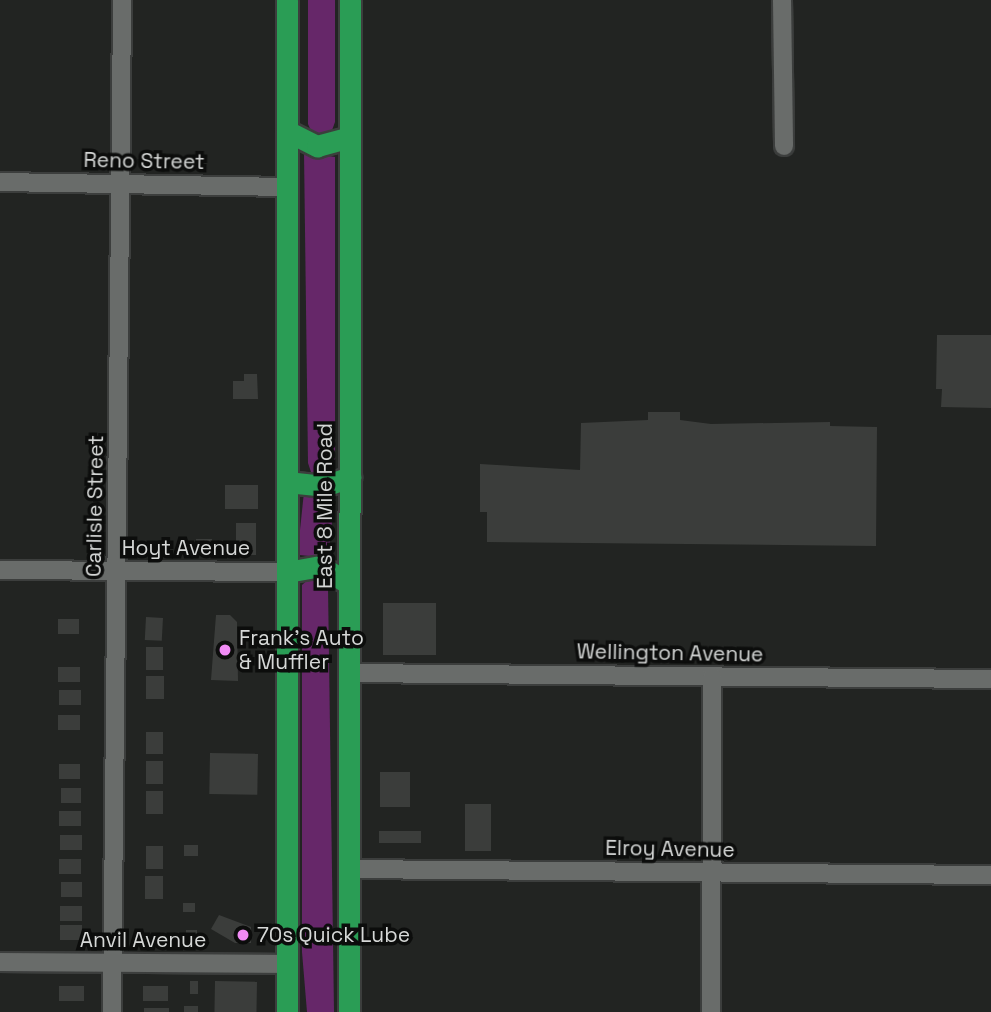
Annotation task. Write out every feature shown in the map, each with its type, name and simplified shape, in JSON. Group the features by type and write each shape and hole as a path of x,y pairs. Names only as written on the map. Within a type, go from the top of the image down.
{"highway":[{"name":"East 8 Mile Road","path":"287,0 287,1012"},
{"name":"East 8 Mile Road","path":"349,1012 350,0"},
{"path":"287,131 317,146 349,137"},
{"path":"287,482 324,486 349,477"},
{"path":"287,572 321,566 349,584"}],"street":[{"name":"Carlisle Street","path":"112,1012 122,0"},
{"path":"782,0 784,145"},
{"name":"Reno Street","path":"0,182 287,187"},
{"name":"Hoyt Avenue","path":"0,570 287,572"},
{"name":"Wellington Avenue","path":"349,673 991,679"},
{"path":"711,1012 712,676"},
{"name":"Elroy Avenue","path":"349,869 991,875"},
{"name":"Anvil Avenue","path":"0,962 287,964"}],"shaded area":[{"path":"308,0 335,0 335,122 331,133 322,137 312,133 308,124"},
{"path":"304,152 335,157 335,460 332,470 323,476 311,472 308,463"},
{"path":"304,492 335,495 328,558 297,555"},
{"path":"313,575 325,579 328,587 334,1012 307,1012 302,952 302,585"}],"building":[{"path":"937,335 991,335 991,408 941,407 942,389 936,389"},
{"path":"244,374 257,374 258,399 233,399 233,381 244,381"},
{"path":"648,412 680,412 680,420 711,424 830,422 830,426 877,427 876,546 487,542 487,512 480,512 480,464 580,470 581,423 648,420"},
{"path":"225,485 258,485 258,509 225,509"},
{"path":"236,523 256,523 256,555 236,555"},
{"path":"196,539 212,539 212,554 196,554"},
{"path":"383,603 436,603 436,655 383,655"},
{"path":"216,615 230,615 237,622 238,681 211,680"},
{"path":"146,617 163,618 162,641 145,640"},
{"path":"58,619 79,619 79,634 58,634"},
{"path":"146,647 163,647 163,670 146,670"},
{"path":"58,667 80,667 80,682 58,682"},
{"path":"146,676 164,676 164,699 146,699"},
{"path":"59,690 81,690 81,705 59,705"},
{"path":"58,715 80,715 80,730 58,730"},
{"path":"146,732 163,732 163,754 146,754"},
{"path":"210,753 258,754 257,795 209,794"},
{"path":"146,761 163,761 163,784 146,784"},
{"path":"59,764 80,764 80,779 59,779"},
{"path":"380,772 410,772 410,807 380,807"},
{"path":"61,788 81,788 81,803 61,803"},
{"path":"146,791 163,791 163,814 146,814"},
{"path":"465,804 491,804 491,851 465,851"},
{"path":"59,811 81,811 81,826 59,826"},
{"path":"379,831 421,831 421,843 379,843"},
{"path":"60,835 82,835 82,850 60,850"},
{"path":"184,845 198,845 198,856 184,856"},
{"path":"146,846 163,846 163,869 146,869"},
{"path":"59,859 81,859 81,874 59,874"},
{"path":"145,876 163,876 163,899 145,899"},
{"path":"61,882 82,882 82,897 61,897"},
{"path":"183,903 195,903 195,912 183,912"},
{"path":"60,906 82,906 82,921 60,921"},
{"path":"219,915 251,927 251,943 235,943 211,929"},
{"path":"60,925 82,925 82,940 60,940"},
{"path":"186,930 197,930 197,944 186,944"},
{"path":"190,981 198,981 198,994 190,994"},
{"path":"215,981 257,982 256,1012 214,1012"},
{"path":"59,986 84,986 84,1001 59,1001"},
{"path":"143,986 168,986 168,1001 143,1001"},
{"path":"184,1006 198,1006 198,1012 184,1012"},
{"path":"144,1008 169,1008 169,1012 144,1012"}],"place":[{"name":"Frank's Auto & Muffler","path":"225,650"},
{"name":"70s Quick Lube","path":"243,935"}]}
